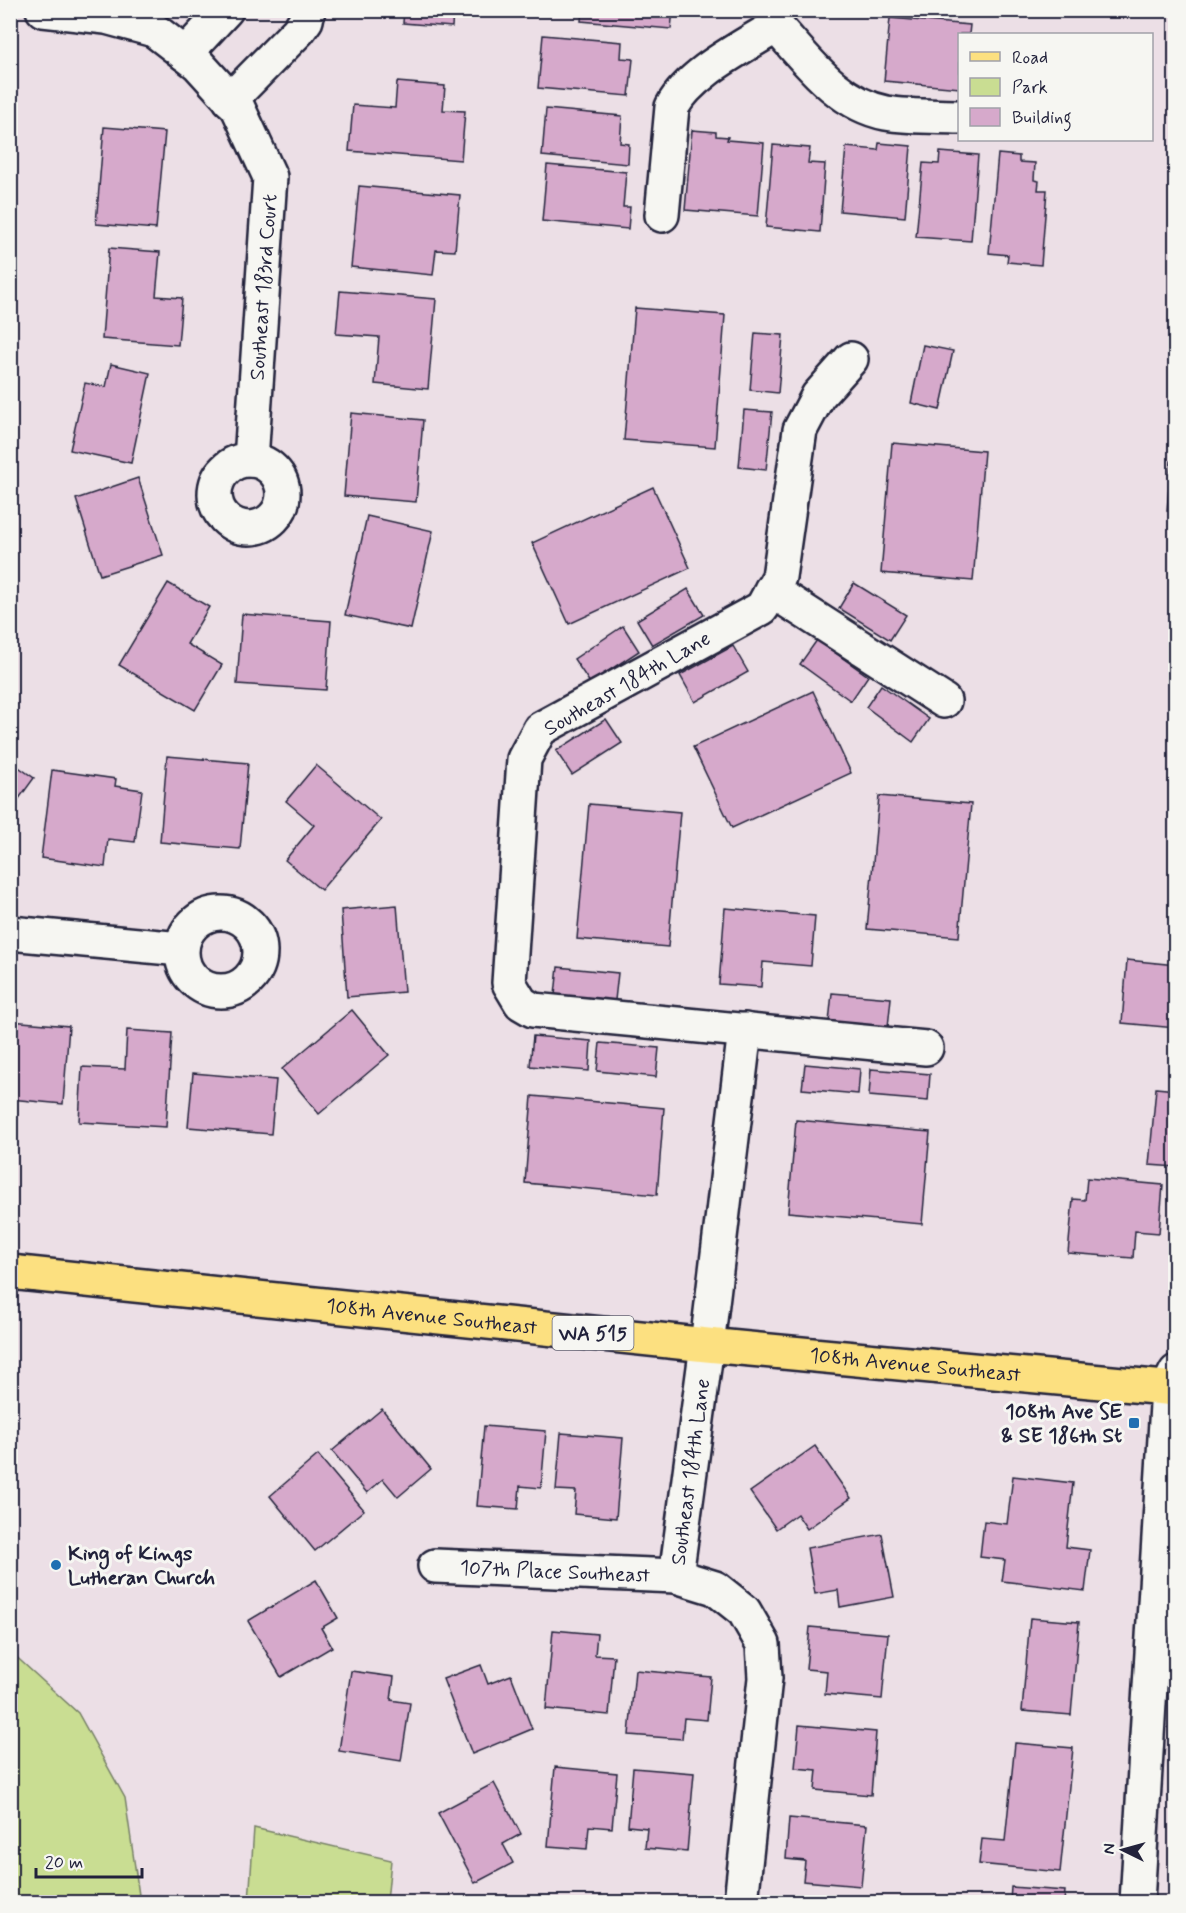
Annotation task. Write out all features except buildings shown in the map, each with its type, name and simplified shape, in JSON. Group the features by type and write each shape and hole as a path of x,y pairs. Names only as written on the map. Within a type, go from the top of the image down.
{"main road":[{"name":"108th Avenue Southeast","path":"10,1272 707,1345 1173,1383"}],"street":[{"name":"Southeast 183rd Court","path":"43,10 106,17 153,30 191,59 238,108 270,177 251,460"},
{"path":"191,59 226,10"},
{"path":"230,100 298,31 306,20 308,10"},
{"path":"662,215 672,107 680,93 776,18 836,91 854,101 885,113 958,117"},
{"name":"Southeast 184th Lane","path":"851,359 818,396 800,430 779,577 762,608 540,729 524,759 509,983 521,1003 533,1010 926,1048"},
{"path":"771,590 944,701"},
{"path":"10,933 181,949"},
{"name":"Southeast 184th Lane","path":"741,1902 765,1678 763,1644 744,1611 715,1588 676,1576 745,1030"},
{"path":"1137,1902 1173,1383"},
{"name":"107th Place Southeast","path":"435,1566 676,1576"}],"green space":[{"path":"11,1652 78,1713 125,1798 140,1902 11,1902"},
{"path":"254,1828 391,1860 387,1902 249,1902"}],"place":[{"name":"108th Ave SE & SE 186th St","path":"1134,1423"},
{"name":"King of Kings Lutheran Church","path":"56,1565"}]}
